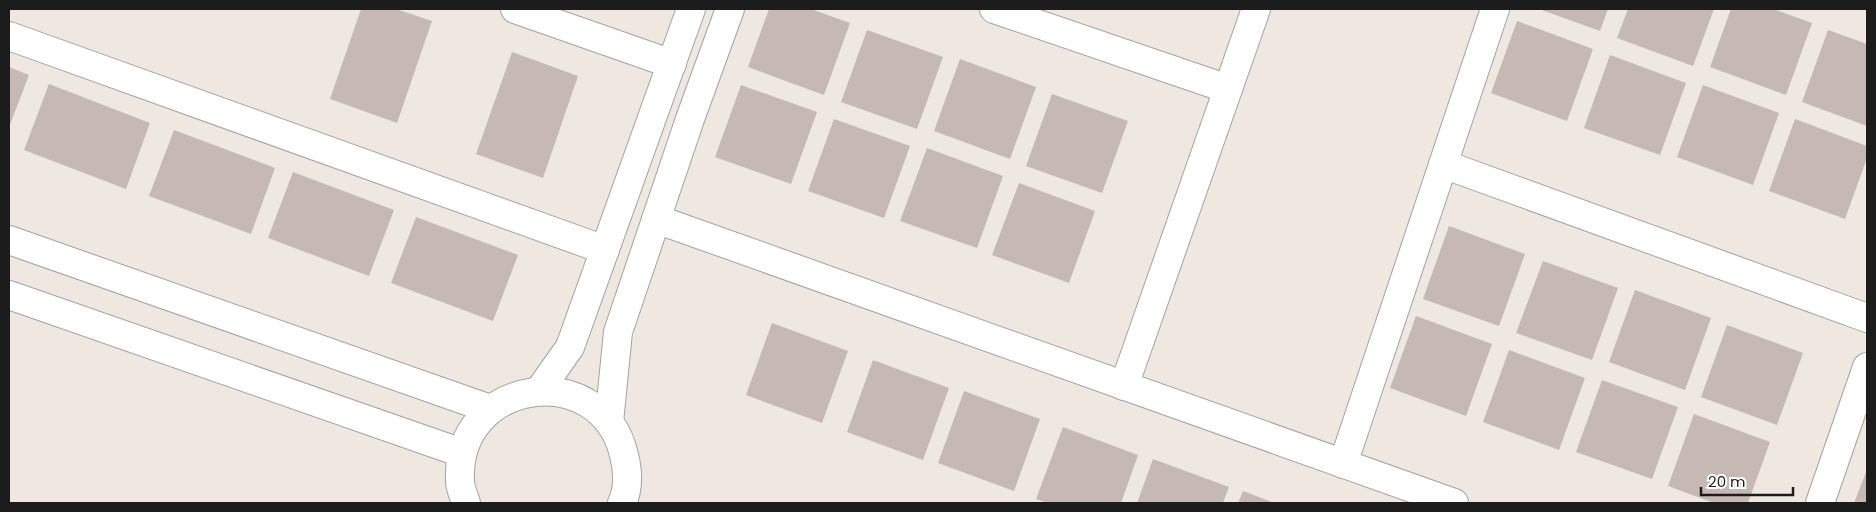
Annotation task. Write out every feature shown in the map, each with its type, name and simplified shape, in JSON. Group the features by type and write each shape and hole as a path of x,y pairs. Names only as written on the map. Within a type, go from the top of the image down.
{"street":[{"path":"515,9 672,64"},
{"path":"538,390 570,347 692,9"},
{"path":"609,422 618,332 730,9"},
{"path":"994,9 1228,89"},
{"path":"1124,386 1256,9"},
{"path":"1343,464 1495,9"},
{"path":"9,36 605,250"},
{"path":"1443,164 1867,318"},
{"path":"656,219 1454,503"},
{"path":"9,240 490,409"},
{"path":"9,295 462,453"},
{"path":"1820,503 1867,367"},
{"path":"466,503 460,482 462,453 473,429 490,409 513,396 538,390 565,394 589,404 609,422 622,444 628,470 625,496 622,503"}],"building":[{"path":"361,9 396,9 432,21 397,123 330,99"},
{"path":"769,9 811,9 850,23 824,95 748,67"},
{"path":"1539,9 1608,9 1600,31"},
{"path":"1628,9 1714,9 1693,66 1617,38"},
{"path":"1731,9 1773,9 1812,23 1786,95 1710,67"},
{"path":"1517,21 1593,49 1567,121 1491,93"},
{"path":"867,30 943,57 917,129 841,102"},
{"path":"1828,30 1867,44 1867,126 1802,102"},
{"path":"512,52 578,76 543,178 476,154"},
{"path":"1610,55 1686,83 1660,155 1584,128"},
{"path":"960,59 1036,87 1010,159 934,131"},
{"path":"9,67 29,75 9,127"},
{"path":"49,84 150,123 126,189 24,150"},
{"path":"741,85 817,112 791,184 715,157"},
{"path":"1703,85 1779,113 1753,185 1677,157"},
{"path":"1052,94 1128,121 1102,193 1026,166"},
{"path":"834,119 910,146 884,218 808,191"},
{"path":"1795,119 1867,146 1867,158 1845,219 1769,191"},
{"path":"174,130 275,168 251,234 149,196"},
{"path":"927,148 1003,176 977,248 900,221"},
{"path":"293,172 394,210 369,276 268,238"},
{"path":"1019,183 1095,211 1069,283 992,255"},
{"path":"416,217 518,255 493,321 391,283"},
{"path":"1449,226 1525,254 1499,326 1423,299"},
{"path":"1543,261 1618,288 1592,360 1516,333"},
{"path":"1635,290 1711,318 1685,390 1609,362"},
{"path":"1416,316 1492,344 1466,416 1390,388"},
{"path":"772,323 848,351 822,423 746,395"},
{"path":"1727,325 1803,353 1777,425 1701,397"},
{"path":"1509,350 1585,378 1559,450 1483,422"},
{"path":"873,360 949,388 923,460 847,432"},
{"path":"1602,380 1678,407 1652,479 1576,452"},
{"path":"964,391 1040,419 1014,491 938,463"},
{"path":"1694,414 1770,442 1748,503 1714,503 1668,486"},
{"path":"1063,427 1138,455 1121,503 1048,503 1036,499"},
{"path":"1153,459 1229,487 1223,503 1137,503"},
{"path":"1866,472 1867,503 1854,503"},
{"path":"1243,491 1275,503 1238,503"}]}
